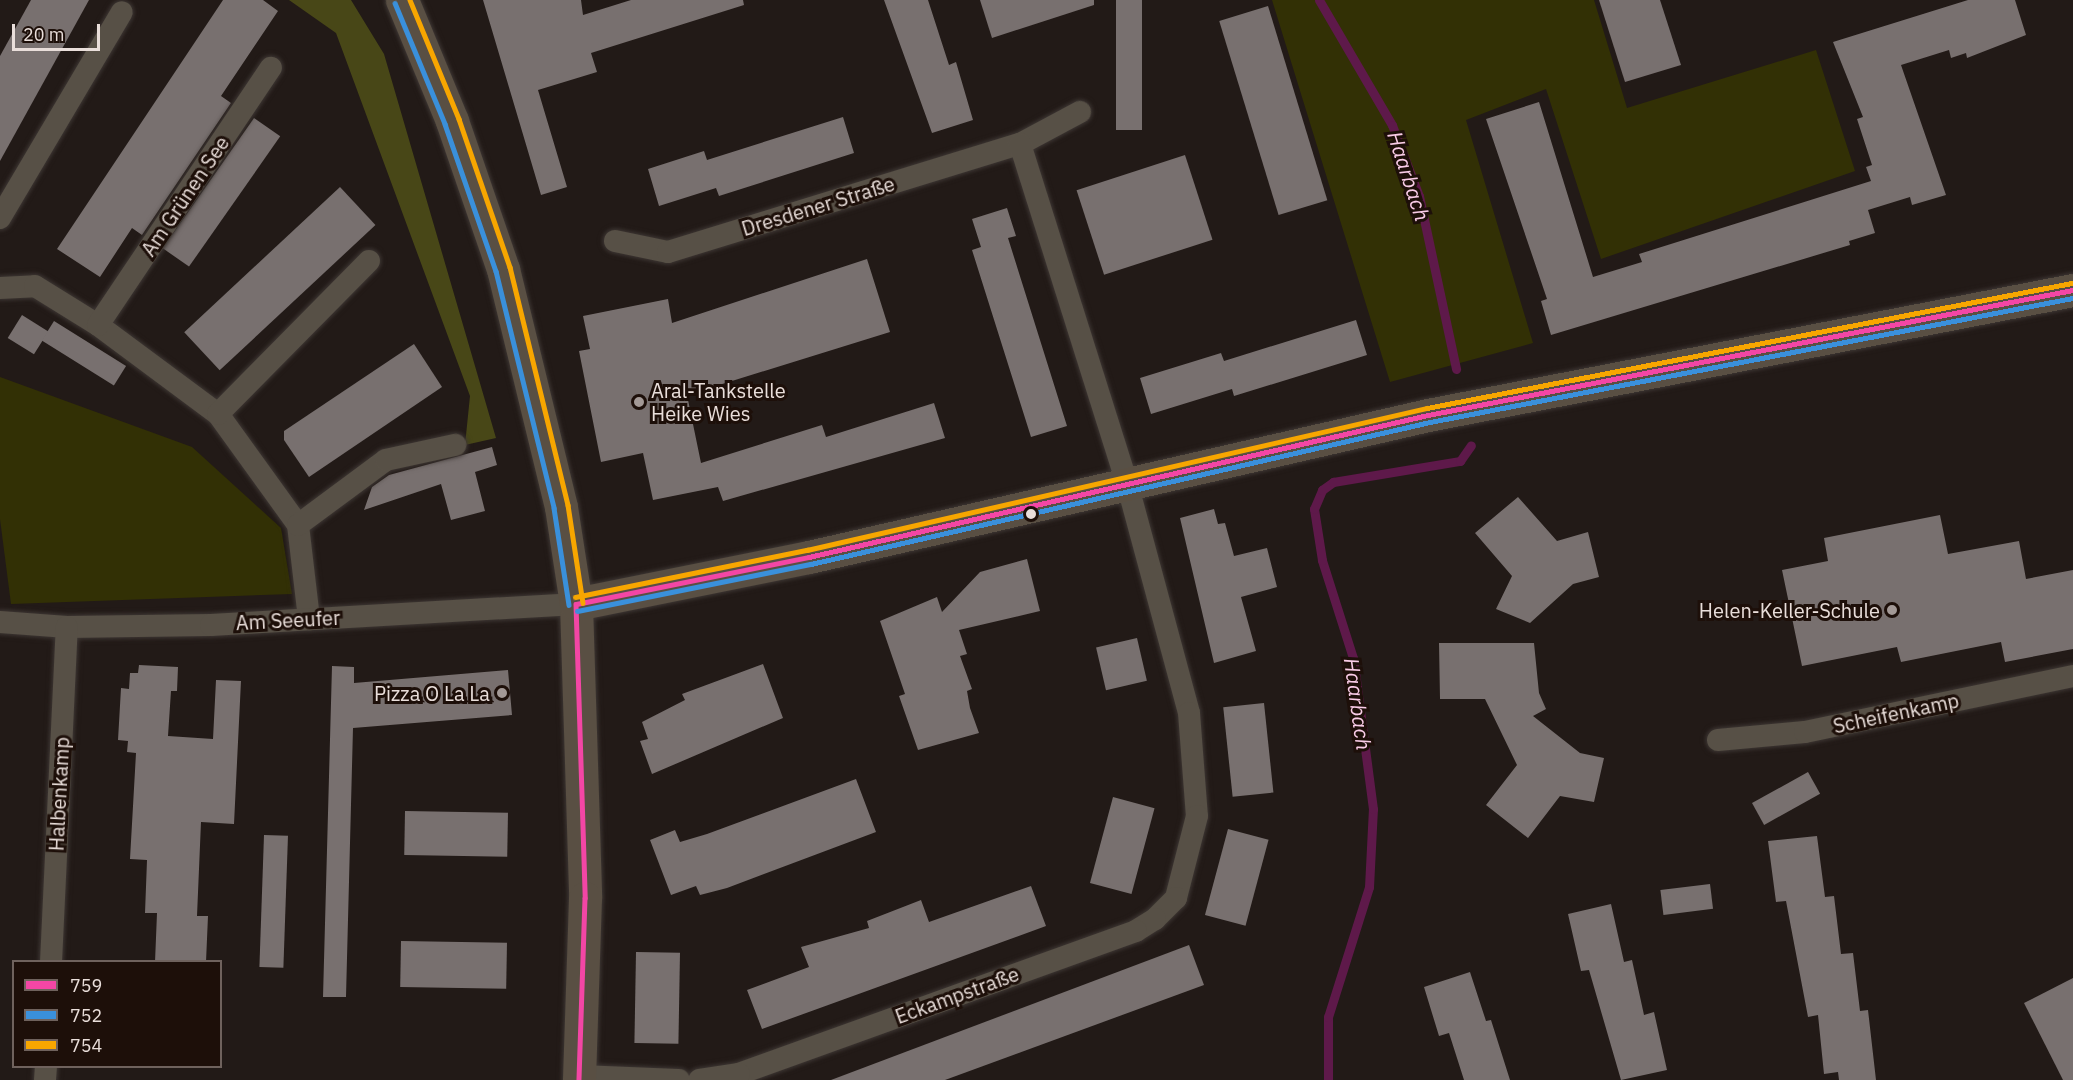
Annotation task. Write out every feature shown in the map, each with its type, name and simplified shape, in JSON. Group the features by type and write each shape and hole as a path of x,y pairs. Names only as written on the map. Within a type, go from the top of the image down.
{"street":[{"path":"402,0 452,121 503,269 561,507 576,604 585,898 579,1078 679,1080"},
{"path":"0,218 123,12"},
{"name":"Am Grünen See","path":"98,324 271,68"},
{"name":"Dresdener Straße","path":"615,241 668,252 1020,144 1080,112"},
{"path":"1020,144 1127,483"},
{"path":"218,414 369,261"},
{"path":"0,288 35,286 98,324 218,414 298,525 309,619"},
{"path":"576,604 809,557 1428,415 2073,290"},
{"path":"298,525 386,460 455,445"},
{"name":"Eckampstraße","path":"699,1080 739,1074 1136,931 1176,898 1197,816 1189,713 1127,483"},
{"name":"Am Seeufer","path":"0,622 67,627 309,619 576,604"},
{"name":"Halbenkamp","path":"51,960 67,627"},
{"name":"Scheifenkamp","path":"1718,740 1805,732 2073,676"}],"shaded area":[{"path":"289,0 351,0 384,54 496,438 465,445 470,396 336,33"},
{"path":"1272,0 1594,0 1627,108 1816,50 1855,171 1601,259 1546,89 1466,120 1533,343 1390,382"},
{"path":"0,377 192,447 281,528 292,594 11,604 0,519"}],"building":[{"path":"31,0 89,0 0,161 0,56"},
{"path":"223,0 263,0 278,11 221,96 231,103 142,235 132,228 100,277 57,249"},
{"path":"483,0 581,0 583,15 631,0 743,0 744,5 591,53 597,72 538,90 567,187 541,195"},
{"path":"884,0 928,0 949,65 956,62 973,120 932,133"},
{"path":"980,0 1094,0 1094,5 992,38"},
{"path":"1116,0 1142,0 1142,130 1116,130"},
{"path":"1599,0 1660,0 1681,65 1625,82"},
{"path":"1968,0 2015,0 2026,35 1967,58 1966,53 1951,58 1949,50 1901,65 1946,195 1912,205 1910,197 1868,210 1875,233 1849,241 1850,245 1551,335 1541,301 1547,299 1486,119 1539,102 1593,277 1642,262 1639,254 1871,181 1866,167 1872,165 1857,119 1863,117 1833,42"},
{"path":"1268,6 1327,200 1279,215 1219,21"},
{"path":"843,117 854,153 719,196 716,188 659,206 648,169 704,151 707,160"},
{"path":"254,118 280,136 189,267 163,248"},
{"path":"1185,155 1213,240 1104,275 1077,190"},
{"path":"340,187 375,225 220,370 184,332"},
{"path":"1007,208 1016,236 1008,238 1067,426 1031,437 972,250 981,247 972,219"},
{"path":"867,259 890,332 687,395 701,463 822,425 826,437 934,403 945,438 723,501 718,487 653,500 643,453 601,462 579,351 590,349 583,316 668,299 672,323"},
{"path":"22,315 48,331 34,354 8,338"},
{"path":"1356,320 1367,355 1234,396 1232,389 1151,414 1140,378 1221,353 1224,361"},
{"path":"54,321 126,366 114,386 42,341"},
{"path":"414,344 442,387 309,477 284,440 284,431"},
{"path":"492,447 497,465 475,472 485,511 451,520 441,484 364,510 372,487 389,475"},
{"path":"1518,497 1557,541 1588,532 1599,577 1573,584 1530,623 1496,609 1512,576 1475,533"},
{"path":"1214,509 1218,524 1225,523 1234,556 1267,548 1277,587 1241,597 1256,651 1214,663 1180,518"},
{"name":"Helen-Keller-Schule","path":"1940,515 1948,554 2019,541 2026,579 2073,570 2073,649 2005,662 2001,642 1901,662 1897,647 1802,666 1782,570 1828,561 1824,538"},
{"path":"1027,559 1040,611 959,630 967,654 960,656 972,689 967,691 970,708 979,733 918,750 899,696 905,694 880,621 937,597 942,612 980,572"},
{"path":"1137,638 1147,681 1106,690 1096,647"},
{"path":"1439,643 1534,643 1539,693 1546,709 1533,716 1580,753 1604,758 1594,802 1560,796 1528,838 1486,805 1517,765 1485,699 1440,699"},
{"path":"763,664 783,718 652,774 640,741 648,739 642,722 685,700 682,694"},
{"path":"139,665 178,667 177,691 171,691 168,736 213,739 216,680 241,681 234,824 201,822 197,916 208,916 206,960 155,960 157,913 145,913 147,860 130,859 136,753 127,752 128,741 118,740 121,688 129,689 130,673 138,673"},
{"path":"332,666 354,667 354,683 508,670 512,715 353,728 346,997 323,997"},
{"path":"1264,703 1273,793 1233,797 1223,707"},
{"path":"1808,772 1820,794 1764,825 1752,803"},
{"path":"856,779 876,832 727,888 700,895 696,886 671,895 650,840 675,830 680,842"},
{"path":"1113,797 1155,808 1131,894 1090,883"},
{"path":"405,811 508,813 507,857 404,855"},
{"path":"1228,829 1269,840 1246,926 1205,915"},
{"path":"264,835 288,836 283,968 259,967"},
{"path":"1817,836 1825,897 1834,896 1841,954 1853,953 1860,1011 1868,1010 1876,1080 1839,1080 1838,1072 1824,1074 1818,1015 1808,1017 1786,901 1776,902 1768,841"},
{"path":"1710,884 1713,909 1663,915 1660,890"},
{"path":"1031,886 1046,926 762,1029 747,990 809,967 801,947 869,928 867,921 921,900 929,922"},
{"path":"1611,904 1624,962 1632,960 1644,1015 1654,1012 1667,1070 1621,1080 1589,970 1581,971 1568,914"},
{"path":"401,941 507,943 506,989 400,987"},
{"path":"1189,945 1204,985 945,1080 831,1080"},
{"path":"636,952 680,953 678,1044 634,1043"},
{"path":"1470,972 1486,1021 1491,1020 1510,1080 1464,1080 1449,1033 1439,1036 1424,987"},
{"path":"2073,978 2073,1080 2063,1080 2024,1003"}],"waterway":[{"name":"Haarbach","path":"1319,0 1392,125 1419,196 1456,369"},
{"name":"Haarbach","path":"1328,1080 1328,1017 1369,887 1373,809 1353,658 1322,560 1314,509 1322,490 1333,482 1460,461 1471,445"}],"transit line":[{"name":"754","path":"410,0 459,119 510,267 568,505 583,603"},
{"name":"752","path":"395,3 445,124 496,271 554,508 569,605"},
{"name":"754","path":"575,597 807,550 1427,408 2072,283"},
{"name":"759","path":"576,604 809,557 1428,415 2073,290"},
{"name":"752","path":"577,611 811,564 1430,422 2073,298"},
{"name":"759","path":"576,604 585,898 579,1080"}],"place":[{"name":"Aral-Tankstelle Heike Wies","path":"639,402"},
{"name":"Helen-Keller-Schule","path":"1892,610"},
{"name":"Pizza O La La","path":"502,693"}]}
